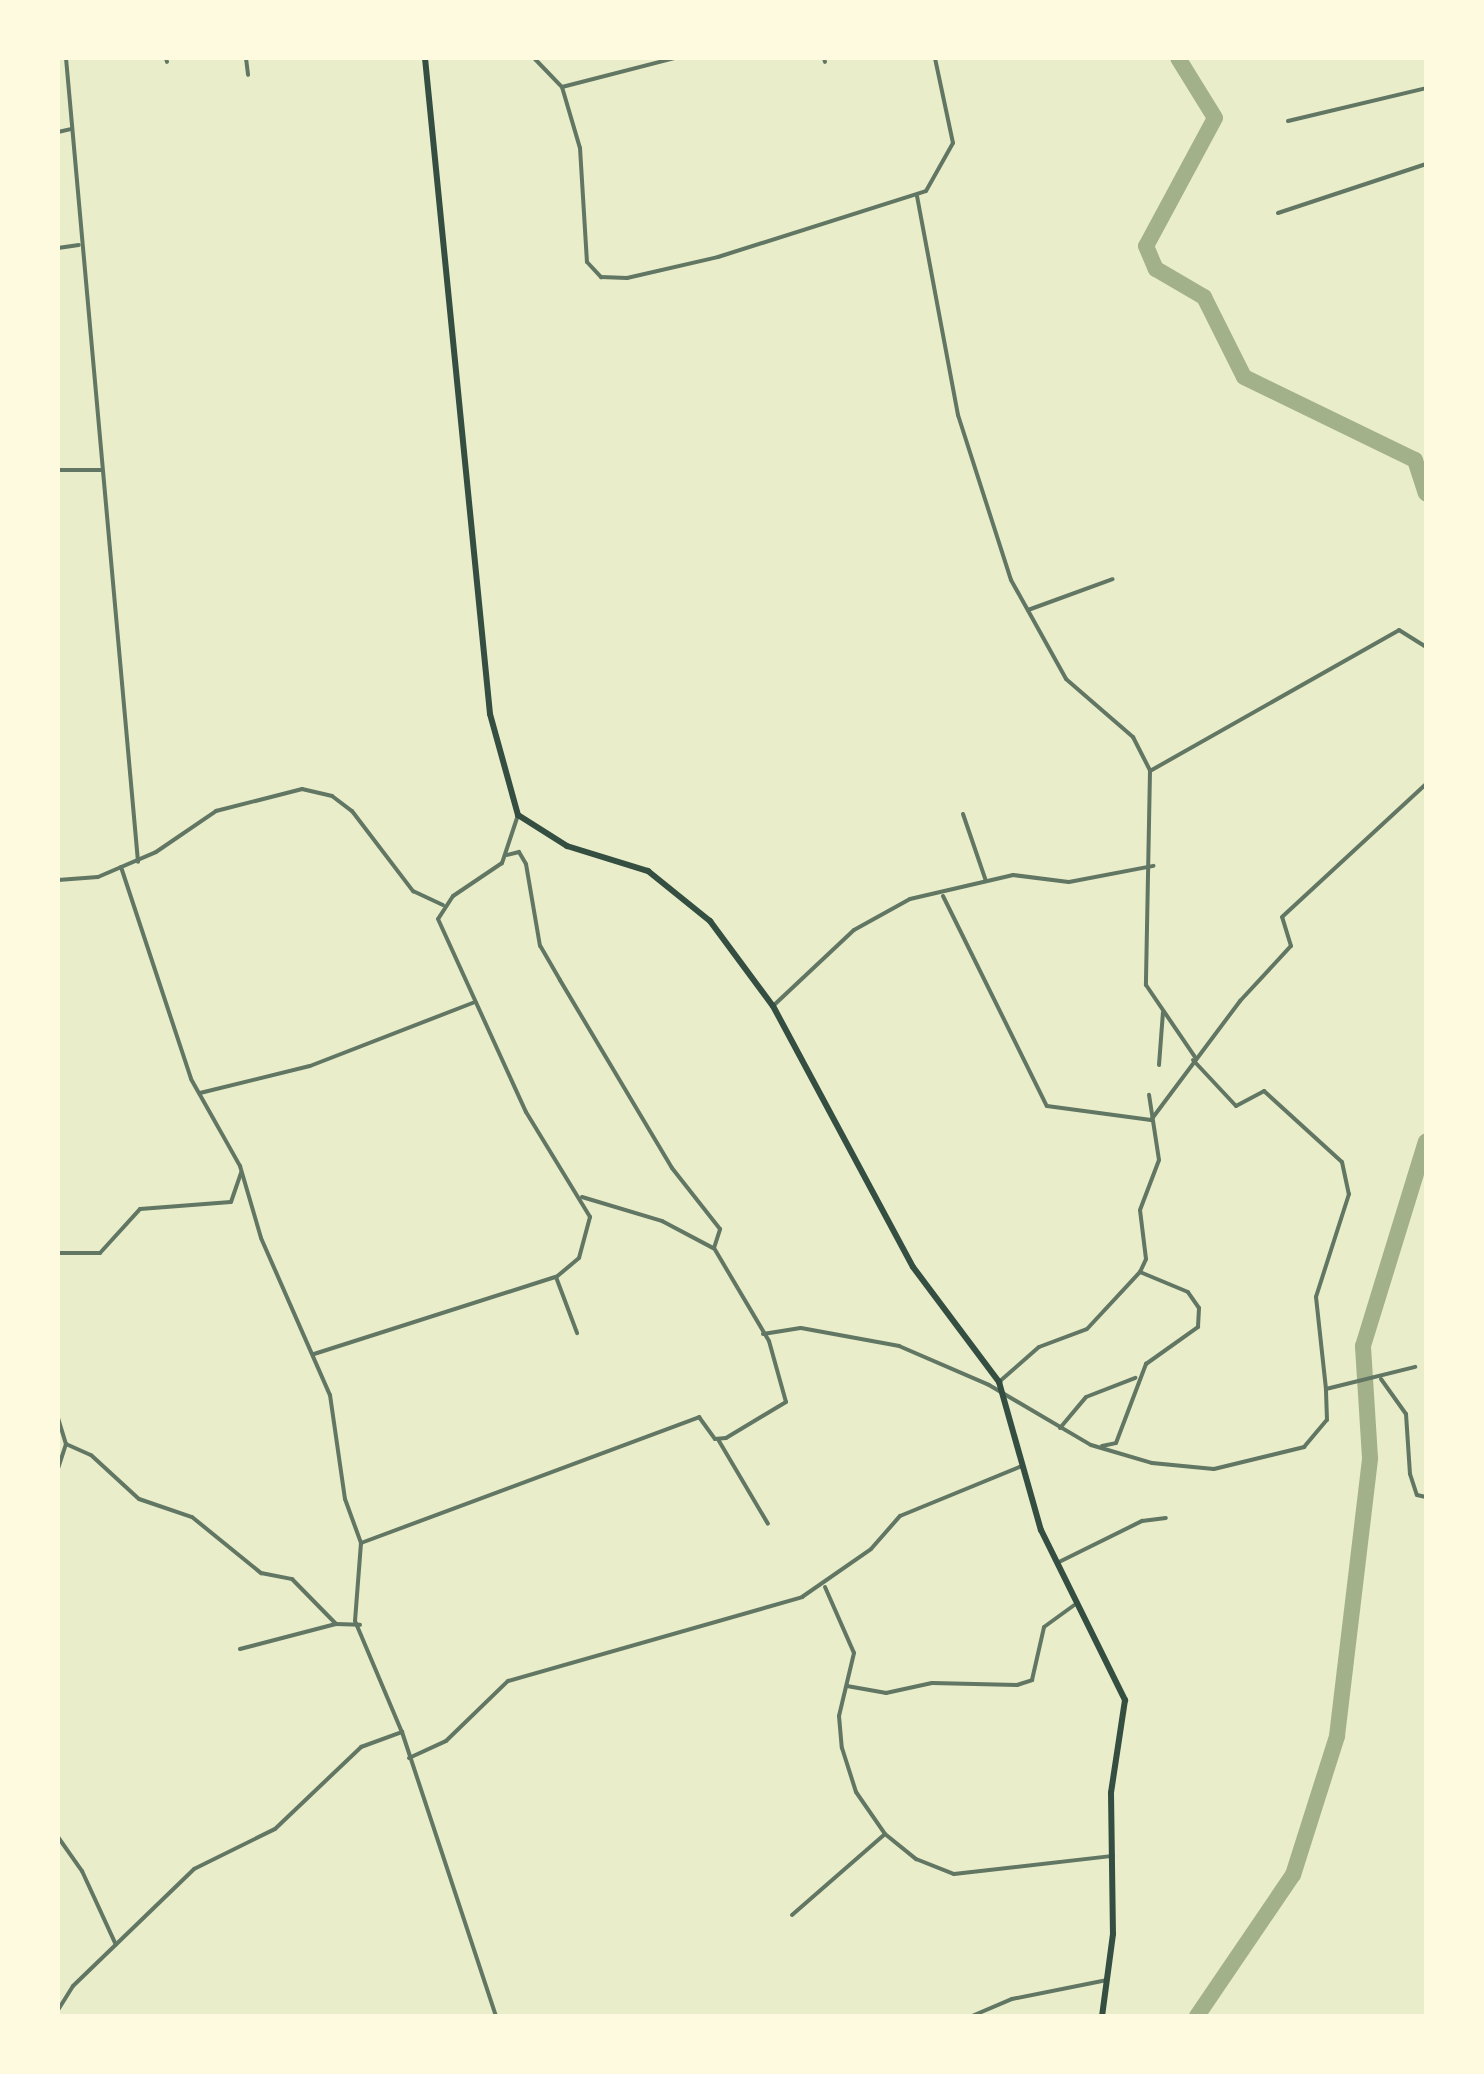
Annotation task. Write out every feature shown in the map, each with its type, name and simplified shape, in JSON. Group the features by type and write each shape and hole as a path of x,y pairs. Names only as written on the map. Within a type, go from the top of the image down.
{"main road":[{"path":"425,58 490,714 518,815 567,846 665,881 710,921 773,1006 913,1267 999,1382 1055,1564 1125,1700 1111,1793 1115,1856 1102,2016"}],"street":[{"path":"66,58 80,245 138,862"},
{"path":"246,58 248,75"},
{"path":"534,58 562,87 580,148 587,262 601,277 691,265 917,196 953,143 935,58"},
{"path":"562,87 675,58"},
{"path":"1288,121 1426,88"},
{"path":"58,132 71,129"},
{"path":"1278,213 1426,164"},
{"path":"763,1334 801,1328 899,1346 1098,1447 1152,1463 1240,1467 1304,1447 1327,1420 1316,1297 1349,1194 1342,1162 1264,1091 1236,1106 1194,1059 1145,978 1153,866 1150,771 1133,737 1066,679 1011,580 958,415 928,222 917,196"},
{"path":"58,248 80,245"},
{"path":"58,470 102,470"},
{"path":"1028,610 1113,579"},
{"path":"1150,771 1399,630 1426,647"},
{"path":"1151,1120 1194,1059 1291,946 1282,917 1426,784"},
{"path":"58,880 138,862 216,811 274,793 314,790 352,811 413,891 443,905"},
{"path":"963,814 986,881"},
{"path":"507,855 518,815"},
{"path":"314,1354 556,1277 579,1258 590,1217 582,1197 526,1112 440,928 443,905 507,855 519,852 526,864 540,946 553,969 672,1168 720,1229 714,1248"},
{"path":"773,1006 870,919 910,899 942,896 1013,875 1090,881 1153,866"},
{"path":"121,867 200,1093 242,1171 261,1238 314,1354 334,1412 345,1499 361,1543 353,1605 402,1732 496,2016"},
{"path":"942,896 1047,1106 1151,1120"},
{"path":"200,1093 310,1066 476,1002"},
{"path":"1159,1065 1163,1012"},
{"path":"999,1382 1039,1347 1087,1329 1140,1272 1146,1259 1140,1210 1159,1160 1149,1095"},
{"path":"58,1253 100,1253 140,1209 231,1202 242,1171"},
{"path":"582,1197 662,1221 714,1248 763,1334 786,1402 764,1421 718,1440"},
{"path":"1060,1428 1086,1397 1135,1378 1189,1340 1200,1317 1195,1300 1175,1281 1140,1272"},
{"path":"556,1277 577,1333"},
{"path":"1326,1389 1381,1379 1415,1367"},
{"path":"1098,1447 1116,1443 1135,1378"},
{"path":"1381,1379 1406,1414 1410,1474 1417,1495 1426,1497"},
{"path":"361,1543 699,1417 718,1440 768,1524"},
{"path":"58,1418 66,1444 58,1469"},
{"path":"66,1444 91,1455 139,1499 192,1517 261,1573 292,1579 336,1624"},
{"path":"409,1758 446,1741 508,1681 717,1625 825,1587 900,1516 1024,1465"},
{"path":"1055,1564 1142,1521 1166,1518"},
{"path":"825,1587 853,1644 839,1716 842,1748 856,1792 885,1834 916,1859 954,1874 1115,1856"},
{"path":"847,1686 886,1693 932,1683 1025,1683 1035,1673 1044,1627 1074,1605"},
{"path":"240,1649 336,1624 360,1625"},
{"path":"58,2010 116,1945 194,1869 275,1829 361,1747 402,1732"},
{"path":"792,1915 885,1834"},
{"path":"58,1837 116,1945"},
{"path":"972,2016 1012,1999 1107,1980"}],"waterway":[{"path":"1178,58 1215,118 1146,246 1156,269 1204,297 1244,377 1415,460 1426,493"},
{"path":"1197,2016 1293,1875 1337,1736 1370,1458 1363,1346 1426,1141"}]}
